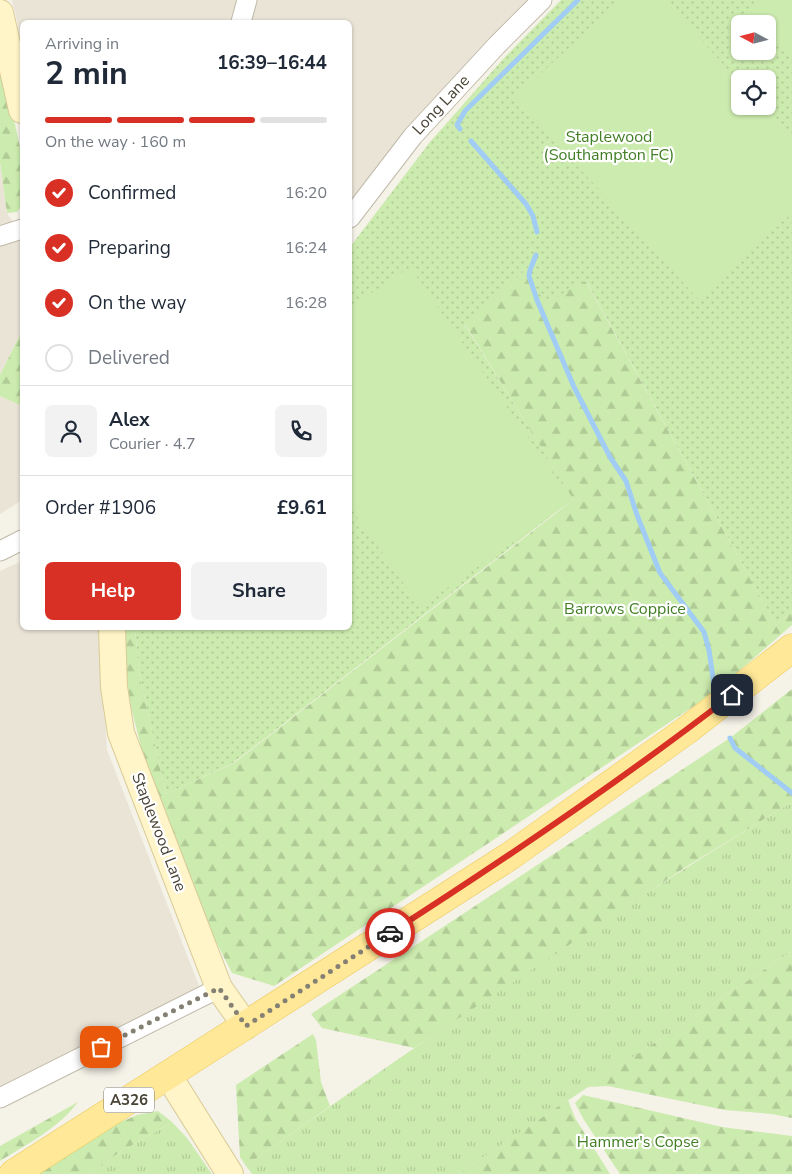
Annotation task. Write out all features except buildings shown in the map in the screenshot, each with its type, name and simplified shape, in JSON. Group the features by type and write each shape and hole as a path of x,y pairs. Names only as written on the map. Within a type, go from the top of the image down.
{"main road":[{"name":"A326","path":"13,1174 510,856 687,730 792,648"}],"street":[{"path":"241,20 246,0"},
{"name":"Long Lane","path":"352,215 413,136 497,45 542,0"},
{"path":"0,13 20,101"},
{"path":"0,236 20,229"},
{"path":"0,551 20,541"},
{"name":"Staplewood Lane","path":"112,630 114,687 121,733 219,988 246,1026"},
{"path":"0,1098 219,988"},
{"path":"168,1075 230,1174"}],"shaded area":[{"path":"12,0 533,0 352,211 352,20 20,20 20,34"},
{"path":"0,162 7,213 20,233 20,335 0,375"},
{"path":"0,396 20,405 20,501 0,514"},
{"path":"20,562 20,630 100,630 107,750 199,986 0,1093 0,571"}],"green space":[{"name":"Staplewood (Southampton FC)","path":"561,0 792,0 792,611 776,625 586,281 545,303 529,276 533,263 465,325 573,499 233,763 166,794 139,673 135,630 352,630 352,244 430,142 504,58"},
{"path":"621,0 665,0 731,73 731,115 769,115 792,140 792,213 698,299 515,97"},
{"path":"761,0 792,0 792,55 776,38 776,15 754,15 750,11"},
{"path":"0,54 20,148 20,208 17,212 7,213 0,162"},
{"name":"Barrows Coppice","path":"534,262 585,280 776,625 792,611 792,625 715,692 274,986 232,973 165,842 129,699 123,630 135,630 139,673 166,794 234,763 573,500 465,324"},
{"path":"410,267 572,501 420,607 352,510 352,307"},
{"path":"20,335 20,405 0,396 0,375"},
{"path":"792,689 792,802 689,865 414,1048 322,1028 311,1014 730,738"},
{"path":"792,802 792,951 458,1174 252,1174 246,1166 516,979 653,889"},
{"path":"792,951 792,1118 772,1114 725,1110 608,1086 588,1087"},
{"path":"313,1034 316,1040 321,1082 330,1106 246,1166 240,1157 236,1085"},
{"name":"Hammer's Copse","path":"583,1095 722,1127 792,1136 792,1174 620,1174 575,1103"},
{"name":"Hammer's Copse","path":"568,1100 575,1118 610,1174 458,1174"},
{"path":"78,1102 52,1128 0,1161 0,1146"},
{"path":"158,1111 172,1122 117,1154 91,1174 36,1174 112,1126 137,1115"},
{"path":"172,1122 187,1138 212,1174 91,1174 117,1154"}],"waterway":[{"path":"460,129 457,125 465,111 578,0"},
{"path":"471,141 526,204 533,216 537,232"},
{"path":"536,255 529,276 537,300 574,387 610,457 626,481 660,573 704,632 709,650 715,692"},
{"path":"730,738 735,748 792,793"}],"way so far":[{"path":"101,1047 219,988 246,1026 390,933"}],"route":[{"path":"390,933 510,856 687,730 732,695"}]}
